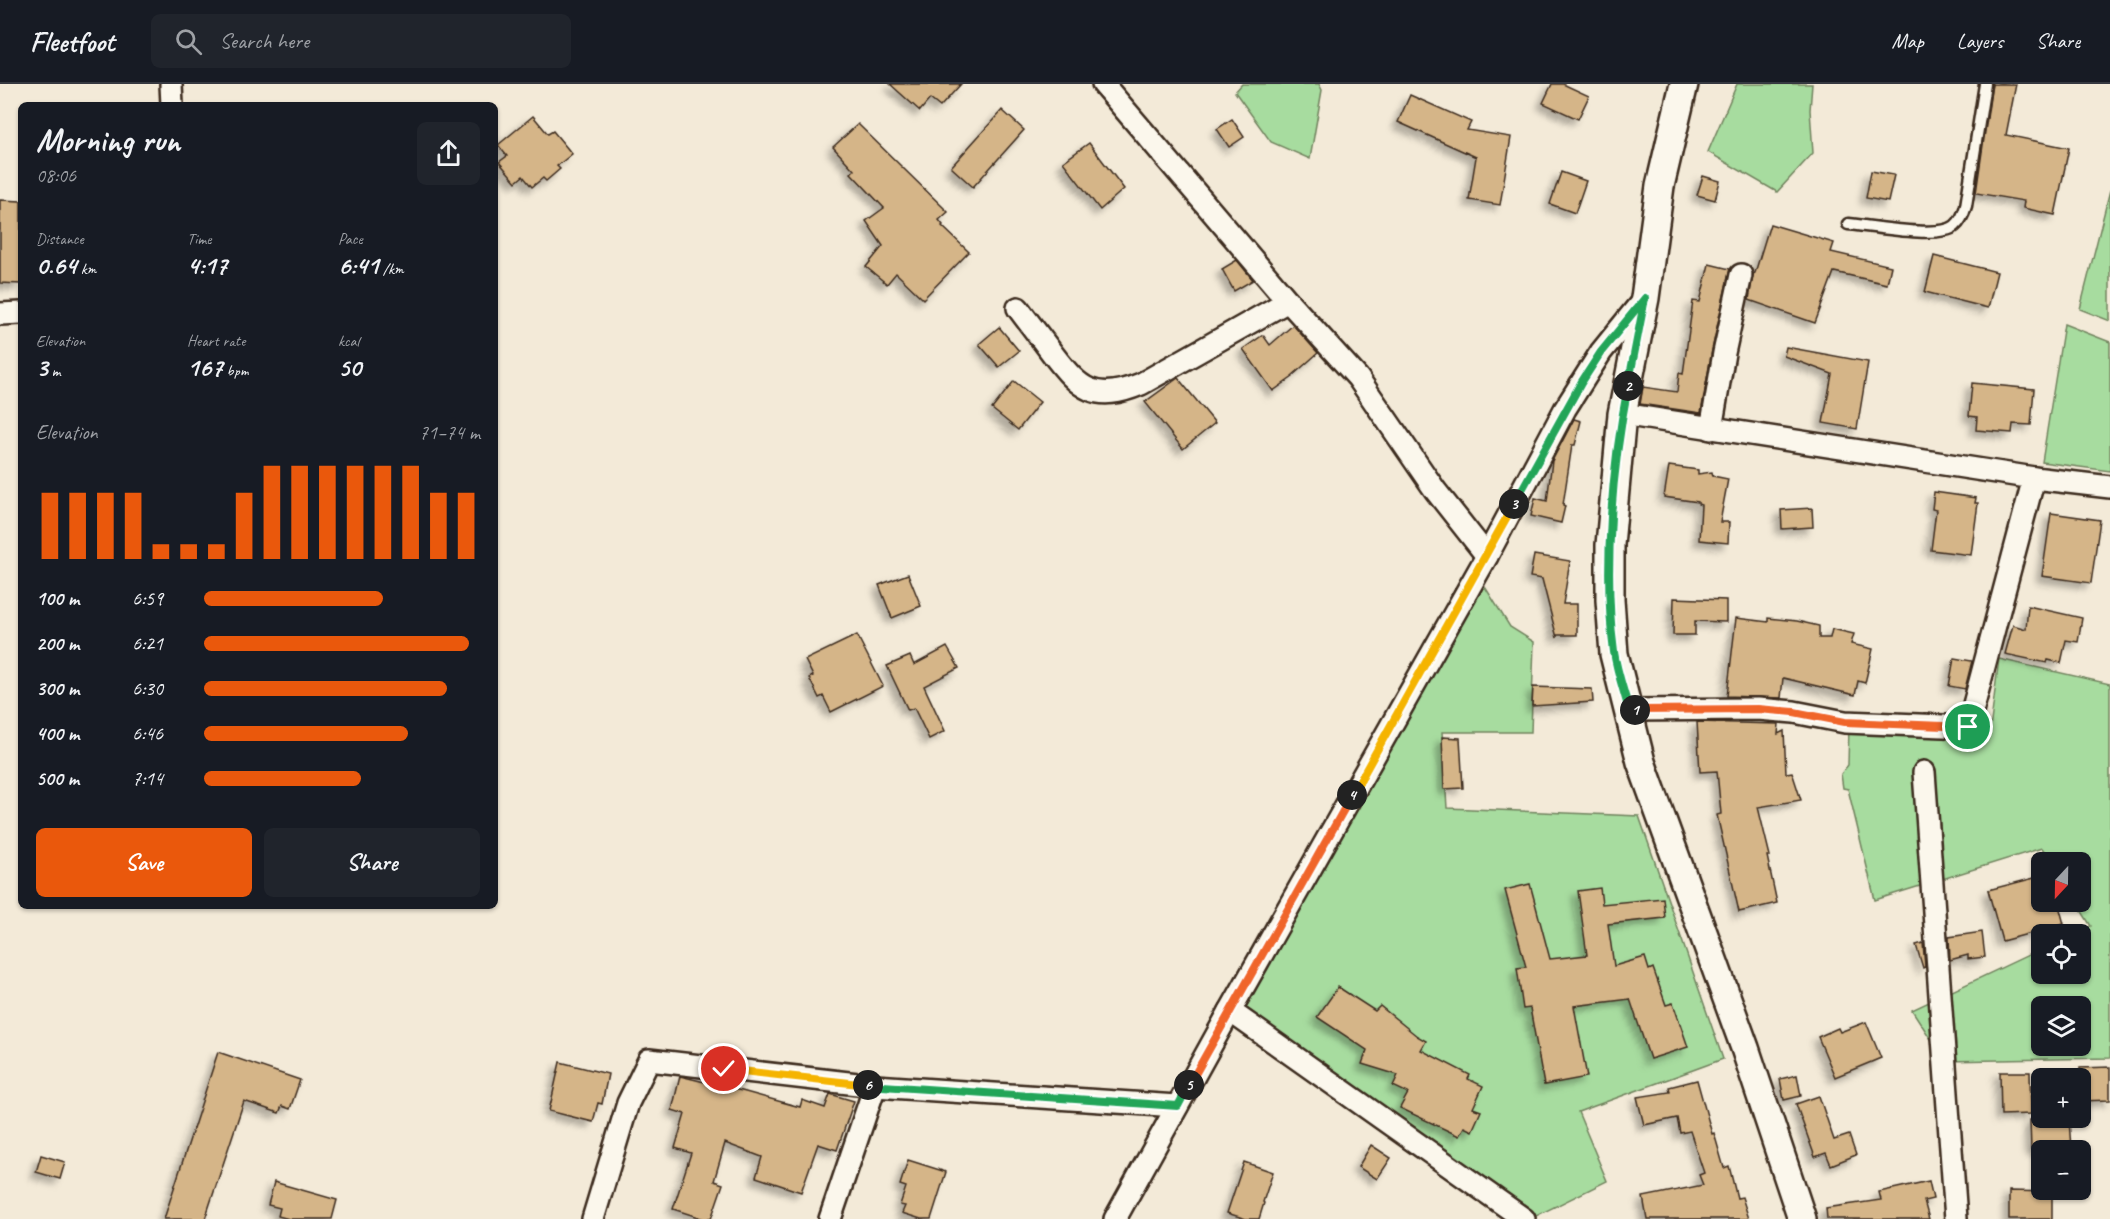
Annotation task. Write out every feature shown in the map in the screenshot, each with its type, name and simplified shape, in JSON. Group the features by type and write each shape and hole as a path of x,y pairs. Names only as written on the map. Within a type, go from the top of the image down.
{"street":[{"path":"171,84 172,102"},
{"path":"1103,84 1288,301 1358,378 1435,490 1487,556"},
{"path":"1684,84 1660,186 1645,298 1622,414 1610,545 1610,600 1614,654 1641,762 1745,1048 1802,1219"},
{"path":"1711,429 1724,353 1742,275"},
{"path":"1115,1219 1487,556 1581,383 1601,352 1645,298"},
{"path":"1018,308 1071,378 1085,389 1103,393 1123,392 1141,384 1288,301"},
{"path":"0,314 18,313"},
{"path":"1622,414 2034,478 2110,487"},
{"path":"1629,710 1758,709 1794,712 1845,722 1968,727 2034,478"},
{"path":"1924,772 1956,1219"},
{"path":"1230,1011 1524,1219"},
{"path":"593,1219 628,1103 649,1060 875,1086 1178,1106"},
{"path":"830,1219 875,1086"}],"lane":[{"path":"1848,224 1932,232 1948,230 1956,225 1962,218 1966,206 1985,84"}],"green space":[{"path":"1242,84 1319,84 1322,90 1310,159 1271,142 1235,92"},
{"path":"1737,84 1812,84 1810,110 1813,153 1777,192 1708,152"},
{"path":"2110,190 2110,321 2080,309"},
{"path":"2064,324 2110,342 2110,471 2042,462"},
{"path":"1472,566 1510,627 1534,642 1531,732 1442,732 1447,808 1639,816 1723,1059 1578,1112 1607,1181 1530,1219 1229,1003"},
{"path":"1999,659 2110,684 2110,1058 1945,1061 1912,1010 2031,954 2031,984 2091,984 2091,924 2082,912 2091,912 2091,852 2045,852 2042,848 1875,900 1848,789 1843,788 1841,774 1848,765 1849,726 1928,721 1990,730"}],"building":[{"path":"890,84 961,84 940,107 930,99 920,111"},
{"path":"1552,84 1563,84 1589,96 1578,119 1543,103"},
{"path":"1992,84 2016,84 2006,135 2069,148 2055,215 2023,208 2024,201 1976,193"},
{"path":"1410,95 1471,122 1467,130 1511,137 1500,205 1469,200 1476,157 1398,122"},
{"path":"1002,110 1024,130 973,187 951,167"},
{"path":"533,116 548,134 553,131 572,154 557,166 560,169 546,181 543,178 532,187 523,176 516,182 499,162 507,156 498,145"},
{"path":"1232,119 1244,137 1229,147 1217,129"},
{"path":"858,124 948,212 939,220 942,226 969,252 923,299 896,273 887,284 866,267 883,246 866,221 884,208 851,173 854,170 833,147"},
{"path":"1089,143 1124,189 1100,210 1063,162"},
{"path":"1871,171 1894,175 1888,202 1866,198"},
{"path":"1561,172 1586,181 1575,213 1550,204"},
{"path":"1703,176 1720,181 1715,200 1697,195"},
{"path":"0,200 18,201 18,284 0,283"},
{"path":"1770,224 1834,243 1831,252 1891,266 1887,284 1834,272 1815,323 1749,300 1753,274"},
{"path":"1934,256 1997,272 1988,308 1925,292"},
{"path":"1237,260 1253,280 1234,291 1222,269"},
{"path":"1709,264 1730,269 1701,413 1640,404 1643,387 1677,392 1679,373 1683,374 1693,301 1700,302"},
{"path":"1293,325 1318,353 1293,377 1273,391 1243,349 1263,335 1270,345"},
{"path":"999,327 1019,351 999,367 979,344"},
{"path":"1786,347 1868,362 1857,429 1823,423 1832,374 1784,356"},
{"path":"1178,378 1215,423 1183,449 1145,402"},
{"path":"1014,381 1040,402 1018,430 992,409"},
{"path":"1972,383 2034,389 2031,425 2013,424 2012,433 1976,430 1977,417 1969,416"},
{"path":"1574,419 1581,421 1575,445 1572,445 1561,523 1531,516 1535,498 1547,501 1552,461"},
{"path":"1669,466 1698,470 1698,474 1712,472 1713,476 1728,479 1720,522 1729,522 1728,543 1699,540 1701,505 1698,502 1664,497"},
{"path":"1934,492 1976,498 1975,503 1978,503 1971,555 1931,550 1936,510 1932,509"},
{"path":"1812,508 1813,527 1782,529 1781,510"},
{"path":"2051,513 2100,520 2091,583 2042,576"},
{"path":"1534,555 1570,561 1563,604 1577,604 1577,635 1557,635 1557,638 1542,579 1530,577"},
{"path":"908,574 921,606 892,618 879,585"},
{"path":"1674,598 1726,600 1726,622 1695,621 1695,635 1673,635"},
{"path":"2028,606 2082,618 2078,642 2066,640 2061,663 2048,660 2047,663 2005,654 2013,625 2026,629"},
{"path":"1736,618 1768,622 1768,618 1819,626 1819,638 1830,638 1832,629 1854,634 1851,644 1873,649 1865,683 1858,681 1855,695 1783,678 1781,698 1727,696"},
{"path":"857,635 883,686 831,712 823,696 819,698 809,678 813,676 805,660"},
{"path":"947,647 959,668 924,686 945,731 929,739 914,708 908,710 887,666 910,656 914,665"},
{"path":"1954,658 1972,661 1965,689 1949,686"},
{"path":"1533,687 1592,689 1593,702 1532,706"},
{"path":"1697,722 1779,724 1778,734 1784,731 1786,773 1792,772 1801,800 1758,807 1770,856 1767,856 1777,903 1739,912 1717,815 1721,814 1717,771 1700,772"},
{"path":"1442,737 1460,738 1463,788 1444,789"},
{"path":"2031,879 2031,912 2061,912 2064,924 2031,924 2031,933 2002,941 1988,890"},
{"path":"1530,884 1550,959 1587,955 1578,891 1600,888 1602,904 1663,898 1665,918 1608,924 1614,966 1645,957 1649,970 1653,968 1666,1005 1673,1003 1688,1047 1650,1059 1630,999 1574,1006 1587,1077 1544,1085 1530,1008 1523,1009 1517,968 1526,967 1505,890"},
{"path":"1982,932 1985,957 1968,959 1968,955 1950,960 1949,937"},
{"path":"1923,943 1925,967 1923,968 1916,945"},
{"path":"1338,987 1375,1011 1380,1006 1426,1041 1421,1050 1470,1075 1468,1079 1483,1086 1473,1108 1481,1111 1472,1131 1464,1127 1459,1136 1400,1108 1408,1093 1393,1086 1398,1075 1362,1064 1367,1050 1317,1017"},
{"path":"1866,1022 1881,1058 1835,1077 1818,1037 1838,1028 1840,1032"},
{"path":"218,1052 300,1080 290,1109 282,1106 279,1113 244,1101 205,1219 164,1219"},
{"path":"560,1062 608,1074 602,1104 598,1103 593,1122 549,1111"},
{"path":"2110,1067 2110,1100 2091,1101 2091,1068 2080,1068"},
{"path":"2000,1072 2030,1072 2031,1114 2001,1115"},
{"path":"1797,1075 1801,1096 1784,1100 1780,1079"},
{"path":"680,1076 800,1107 802,1100 825,1108 830,1094 854,1101 837,1150 818,1144 801,1192 756,1177 762,1157 725,1143 714,1181 723,1184 711,1219 704,1219 673,1209 691,1153 675,1148 685,1114 672,1110"},
{"path":"1697,1080 1724,1168 1729,1166 1737,1198 1742,1197 1749,1219 1647,1219 1643,1197 1703,1185 1699,1175 1704,1173 1690,1131 1680,1133 1677,1118 1644,1125 1637,1097 1670,1092 1669,1087"},
{"path":"1819,1096 1834,1140 1849,1135 1856,1155 1831,1165 1826,1153 1815,1157 1796,1104"},
{"path":"2030,1120 2031,1128 2070,1128 2070,1140 2031,1140 2031,1150"},
{"path":"1371,1145 1391,1158 1377,1179 1358,1167"},
{"path":"41,1155 65,1162 60,1179 36,1172"},
{"path":"908,1160 946,1172 931,1219 921,1219 902,1213 905,1206 900,1205 906,1187 900,1185"},
{"path":"1244,1162 1273,1172 1259,1219 1246,1219 1227,1213"},
{"path":"1929,1181 1933,1199 1924,1201 1929,1219 1827,1219 1826,1208 1881,1200 1879,1192"},
{"path":"274,1182 337,1200 332,1219 289,1219 278,1216 280,1208 268,1205"},
{"path":"2009,1191 2031,1192 2031,1200 2052,1200 2052,1219 2009,1219"}],"route":[{"path":"724,1069 875,1086 1178,1106 1487,556 1565,409 1601,352 1645,298 1622,414 1610,545 1610,600 1614,654 1629,710 1758,709 1794,712 1845,722 1968,727"}]}
